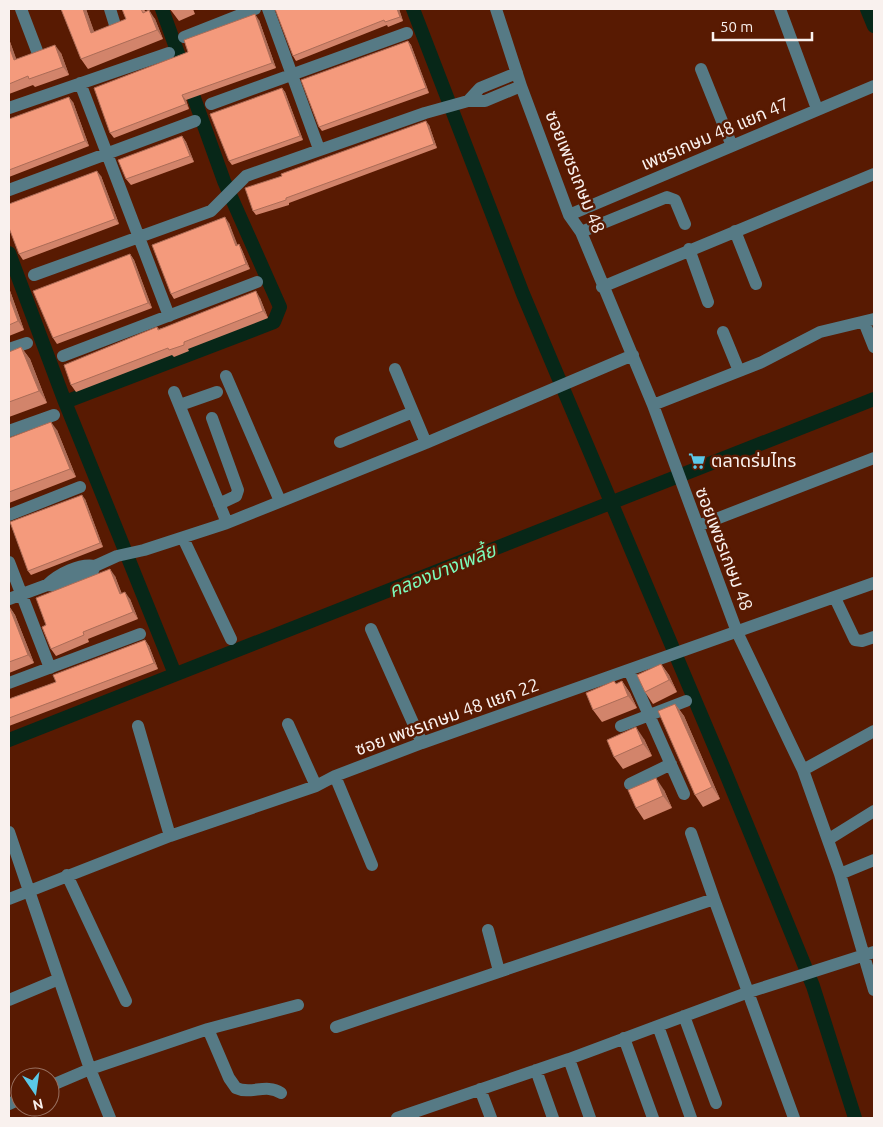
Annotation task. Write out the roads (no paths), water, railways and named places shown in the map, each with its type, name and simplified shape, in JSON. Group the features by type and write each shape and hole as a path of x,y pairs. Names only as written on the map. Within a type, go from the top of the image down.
{"street":[{"path":"21,9 37,51"},
{"path":"110,9 116,25"},
{"path":"184,37 254,9"},
{"path":"268,9 319,149"},
{"path":"780,9 817,109"},
{"name":"ซอยเพชรเกษม 48","path":"500,10 521,86 570,215 580,232 602,287 633,355 738,632 803,770 870,954 874,990"},
{"path":"211,104 407,33"},
{"path":"9,108 169,53"},
{"path":"701,69 732,146"},
{"path":"468,100 480,88 517,73"},
{"path":"80,83 169,316"},
{"path":"34,275 211,211 246,176 425,113 468,100 485,101 521,86"},
{"name":"เพชรเกษม 48 แยก 47","path":"570,215 874,86"},
{"path":"9,190 195,121"},
{"path":"602,287 874,174"},
{"path":"580,232 667,197 672,197 675,200 684,224"},
{"path":"735,231 756,284"},
{"path":"690,249 708,302"},
{"path":"63,356 257,282"},
{"path":"653,405 770,358 820,332 869,320 874,347"},
{"path":"723,332 739,371"},
{"path":"9,350 27,343"},
{"path":"9,599 47,585 59,586 72,581 92,573 96,566 117,556 144,550 227,523 426,443 633,355"},
{"path":"395,369 426,443"},
{"path":"226,376 280,501"},
{"path":"174,392 227,523"},
{"path":"180,405 217,392"},
{"path":"340,442 413,412"},
{"path":"9,431 54,415"},
{"path":"212,418 238,490 236,496 219,504"},
{"path":"698,526 874,458"},
{"path":"9,514 80,487"},
{"path":"183,538 231,639"},
{"path":"9,562 50,668"},
{"name":"ซอย เพชรเกษม 48 แยก 22","path":"9,898 170,836 316,786 335,776 422,743 694,645 738,632 874,583"},
{"path":"835,598 855,640 862,641 874,637"},
{"path":"371,629 422,743"},
{"path":"9,683 140,634"},
{"path":"629,670 684,794"},
{"path":"621,726 686,702"},
{"path":"288,724 316,786"},
{"path":"138,726 170,836"},
{"path":"803,770 874,731"},
{"path":"630,784 671,764"},
{"path":"335,776 372,865"},
{"path":"829,839 874,811"},
{"path":"9,832 90,1069 110,1118"},
{"path":"691,833 794,1118"},
{"path":"840,874 874,860"},
{"path":"67,875 126,1000"},
{"path":"336,1027 714,899"},
{"path":"488,930 499,971"},
{"path":"397,1118 425,1114 480,1089 569,1059 749,992 870,954"},
{"path":"9,1000 59,979"},
{"path":"60,1082 90,1069 208,1029 298,1005"},
{"path":"684,1016 716,1103"},
{"path":"658,1026 691,1118"},
{"path":"208,1029 229,1078 236,1088 247,1090 266,1088 281,1093"},
{"path":"624,1038 652,1118"},
{"path":"569,1059 590,1118"},
{"path":"536,1070 553,1118"},
{"path":"480,1089 490,1118"}],"waterway":[{"path":"65,402 274,322 280,307 224,181 162,9"},
{"path":"413,9 523,294 724,769 813,986 855,1118"},
{"path":"867,9 874,26"},
{"path":"9,253 65,402 175,674"},
{"name":"คลองบางเพลี้ย","path":"9,740 874,399"}],"place":[{"name":"ตลาดร่มไทร","path":"697,461"}]}
